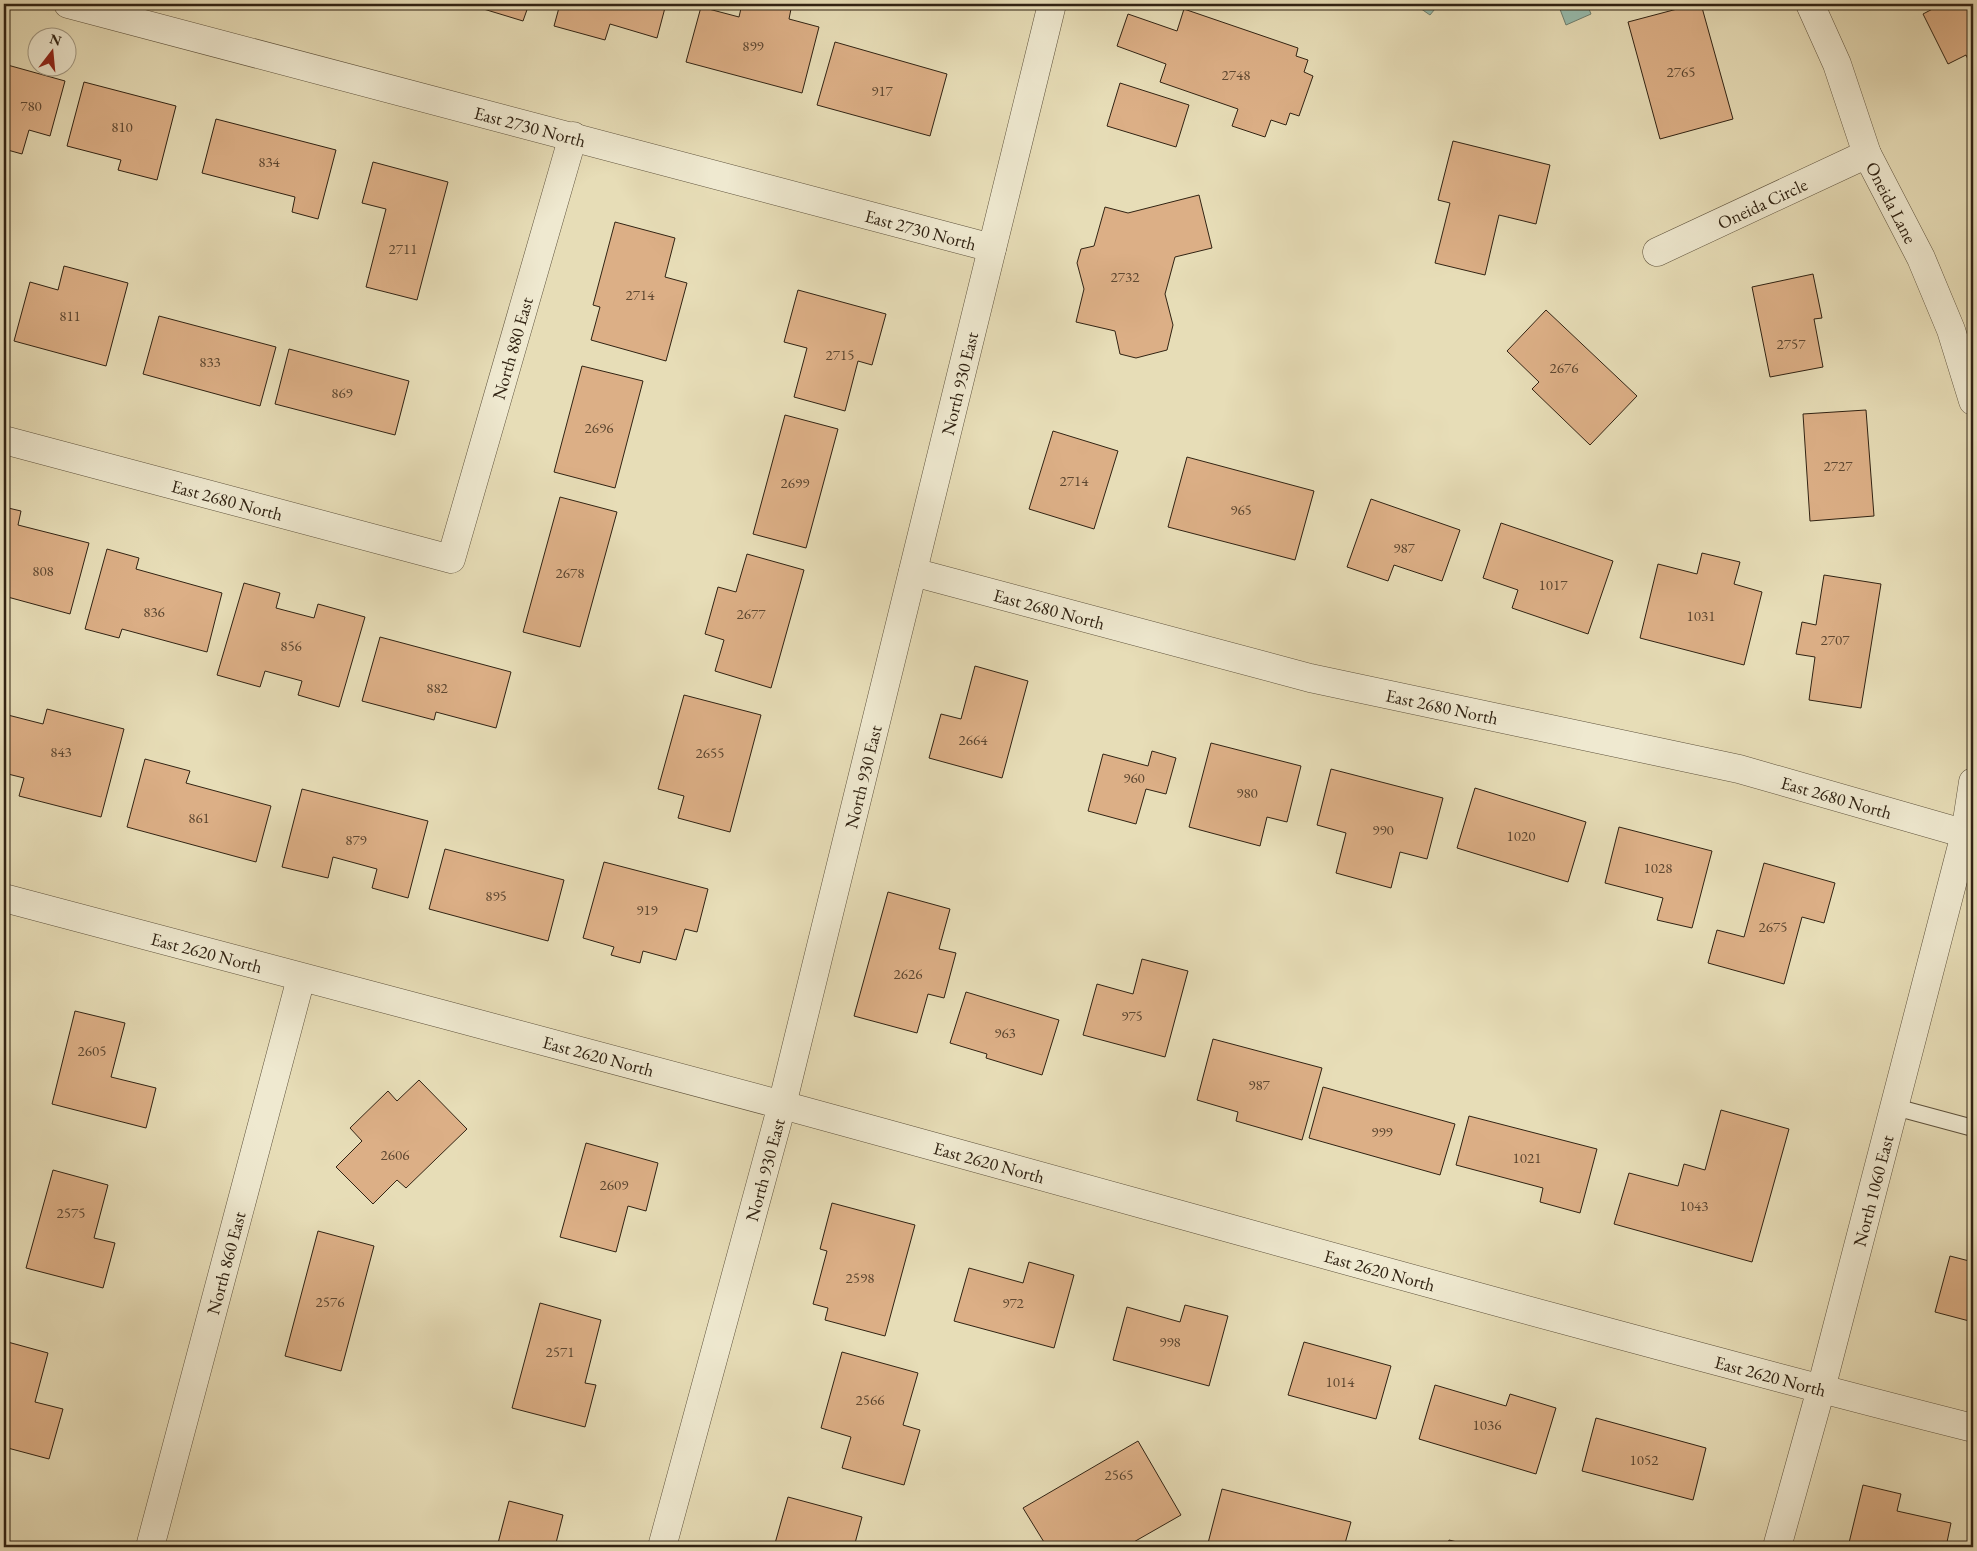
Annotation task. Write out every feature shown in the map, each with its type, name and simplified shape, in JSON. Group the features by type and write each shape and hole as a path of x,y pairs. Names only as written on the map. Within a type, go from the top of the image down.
{"street":[{"name":"East 2730 North","path":"68,4 992,248"},
{"name":"North 930 East","path":"662,1547 782,1105 1052,4"},
{"name":"Oneida Lane","path":"1810,4 1837,64 1868,154 1925,267 1951,330 1973,401"},
{"name":"North 880 East","path":"451,559 573,136"},
{"name":"Oneida Circle","path":"1657,252 1868,154"},
{"name":"East 2680 North","path":"4,440 451,559"},
{"name":"East 2680 North","path":"913,572 1310,678 1739,769 1969,835"},
{"path":"1969,835 1973,782"},
{"name":"North 1060 East","path":"1777,1547 1821,1389 1894,1106 1969,835"},
{"name":"East 2620 North","path":"4,898 782,1105 1821,1389 1973,1428"},
{"name":"North 860 East","path":"150,1547 301,978"}],"lane":[{"path":"1894,1106 1973,1128"}],"shaded area":[{"path":"1414,4 1439,4 1430,15"},
{"path":"1558,4 1587,4 1591,14 1566,25"}],"building":[{"path":"467,4 529,4 523,21"},
{"path":"560,4 666,4 657,38 610,24 605,40 554,26"},
{"path":"742,4 772,4 791,9 789,19 819,27 802,93 686,62 701,7 739,17"},
{"path":"1701,4 1733,119 1660,139 1628,22"},
{"path":"1942,4 1973,4 1973,70 1966,55 1948,64 1923,14"},
{"path":"1184,9 1298,48 1296,56 1308,60 1304,72 1313,76 1299,116 1290,113 1286,125 1271,120 1265,137 1232,126 1238,109 1160,82 1166,64 1117,46 1128,14 1177,31"},
{"path":"835,42 947,74 930,136 817,105"},
{"path":"4,64 28,71 28,78 54,78 65,81 50,136 29,130 22,154 4,149"},
{"path":"84,82 176,106 157,180 118,170 121,160 67,146"},
{"path":"1120,83 1189,105 1176,147 1107,126"},
{"path":"216,119 336,150 318,219 292,212 295,197 202,173"},
{"path":"1453,141 1550,165 1536,224 1499,215 1485,275 1435,263 1450,203 1438,200"},
{"path":"373,162 448,182 417,300 366,287 386,209 362,203"},
{"path":"1199,195 1212,248 1175,257 1165,294 1173,325 1167,350 1136,358 1120,354 1115,331 1076,322 1084,289 1077,263 1081,249 1094,246 1105,207 1128,213"},
{"path":"615,222 675,238 665,277 687,283 666,361 591,340 600,307 593,305"},
{"path":"64,266 128,283 106,366 14,341 30,282 58,290"},
{"path":"1813,274 1822,318 1814,319 1823,367 1770,377 1752,287"},
{"path":"798,290 886,314 872,365 858,361 845,411 794,397 807,348 784,342"},
{"path":"1546,310 1637,396 1590,445 1532,389 1539,382 1507,351"},
{"path":"159,316 276,347 260,406 143,374"},
{"path":"289,349 409,381 395,435 275,404"},
{"path":"582,366 643,381 615,488 554,472"},
{"path":"1866,410 1874,516 1810,521 1803,414"},
{"path":"785,415 838,429 806,548 753,534"},
{"path":"1053,431 1118,451 1094,529 1029,509"},
{"path":"1187,457 1314,491 1295,560 1168,527"},
{"path":"560,497 617,512 580,647 523,632"},
{"path":"1371,499 1460,530 1442,581 1394,565 1388,581 1347,567"},
{"path":"4,507 21,511 18,525 89,543 70,614 4,596"},
{"path":"1501,523 1613,561 1588,634 1512,608 1518,590 1483,578"},
{"path":"107,549 139,558 136,569 222,593 207,652 122,629 119,638 85,629"},
{"path":"1702,553 1740,562 1734,584 1762,592 1744,665 1640,638 1658,564 1697,574"},
{"path":"747,554 804,570 771,688 715,671 724,640 705,634 718,587 736,592"},
{"path":"1824,575 1881,584 1861,708 1809,700 1815,657 1796,654 1802,622 1816,625"},
{"path":"244,583 280,593 276,608 314,618 318,604 365,617 339,707 298,695 302,681 265,671 260,687 217,675"},
{"path":"380,637 511,672 496,728 436,712 434,720 362,701"},
{"path":"975,666 1028,681 1002,778 929,758 941,714 961,719"},
{"path":"684,695 761,715 730,832 678,818 684,796 658,789"},
{"path":"47,709 124,729 101,817 19,796 24,778 4,773 4,714 43,724"},
{"path":"1211,743 1301,766 1287,822 1267,817 1260,846 1189,827"},
{"path":"1152,751 1176,758 1166,794 1146,789 1136,824 1088,811 1103,754 1148,766"},
{"path":"145,759 190,771 186,783 271,806 256,862 127,827"},
{"path":"1331,769 1443,798 1427,859 1400,852 1391,888 1336,873 1346,833 1317,825"},
{"path":"1475,788 1586,822 1568,882 1457,848"},
{"path":"302,789 428,821 408,898 372,888 377,869 333,857 328,878 282,867"},
{"path":"1619,827 1712,851 1692,928 1657,920 1663,898 1605,883"},
{"path":"445,849 564,880 548,941 429,909"},
{"path":"604,862 708,889 697,932 685,929 676,960 643,951 640,963 611,955 614,947 583,938"},
{"path":"1764,863 1835,883 1824,923 1802,917 1784,984 1708,963 1717,930 1744,937"},
{"path":"888,892 950,909 939,949 956,953 944,998 928,994 917,1033 854,1016"},
{"path":"1142,959 1188,971 1165,1057 1083,1035 1097,984 1133,994"},
{"path":"966,992 1059,1020 1042,1075 986,1058 987,1054 950,1043"},
{"path":"75,1011 125,1023 111,1077 156,1088 146,1128 52,1104"},
{"path":"1213,1039 1322,1068 1302,1140 1236,1121 1238,1112 1197,1100"},
{"path":"419,1080 467,1129 406,1188 397,1180 373,1204 336,1167 362,1141 350,1128 388,1091 397,1101"},
{"path":"1323,1087 1455,1124 1440,1175 1309,1138"},
{"path":"1721,1110 1789,1129 1752,1262 1614,1224 1629,1173 1678,1186 1684,1164 1705,1170"},
{"path":"1469,1116 1597,1149 1580,1213 1540,1202 1543,1188 1456,1165"},
{"path":"586,1143 658,1163 646,1211 628,1206 616,1252 560,1237"},
{"path":"53,1170 108,1185 94,1238 115,1243 103,1288 26,1268"},
{"path":"832,1203 915,1225 885,1336 825,1320 828,1308 813,1304 827,1251 820,1249"},
{"path":"318,1231 374,1246 341,1371 285,1356"},
{"path":"1950,1256 1973,1262 1973,1322 1935,1312"},
{"path":"1029,1262 1074,1275 1054,1348 954,1321 969,1268 1023,1283"},
{"path":"540,1303 601,1320 585,1383 596,1385 585,1427 512,1408"},
{"path":"1185,1305 1228,1316 1209,1386 1113,1360 1127,1307 1180,1322"},
{"path":"4,1341 48,1353 35,1402 63,1409 49,1459 4,1447"},
{"path":"1304,1342 1391,1366 1376,1419 1288,1395"},
{"path":"842,1352 918,1373 903,1425 920,1430 904,1485 842,1468 851,1437 821,1428"},
{"path":"1435,1385 1506,1406 1510,1394 1556,1408 1536,1474 1419,1439"},
{"path":"1596,1418 1706,1448 1693,1500 1582,1471"},
{"path":"1138,1441 1181,1515 1125,1547 1047,1547 1023,1508"},
{"path":"1863,1485 1901,1494 1897,1511 1951,1523 1946,1547 1848,1547"},
{"path":"1222,1489 1351,1522 1344,1547 1207,1547"},
{"path":"788,1497 862,1517 854,1547 774,1547"},
{"path":"509,1501 563,1515 555,1547 497,1547"},
{"path":"1449,1540 1477,1547 1447,1547"},
{"path":"1397,1544 1410,1547 1396,1547"}]}
